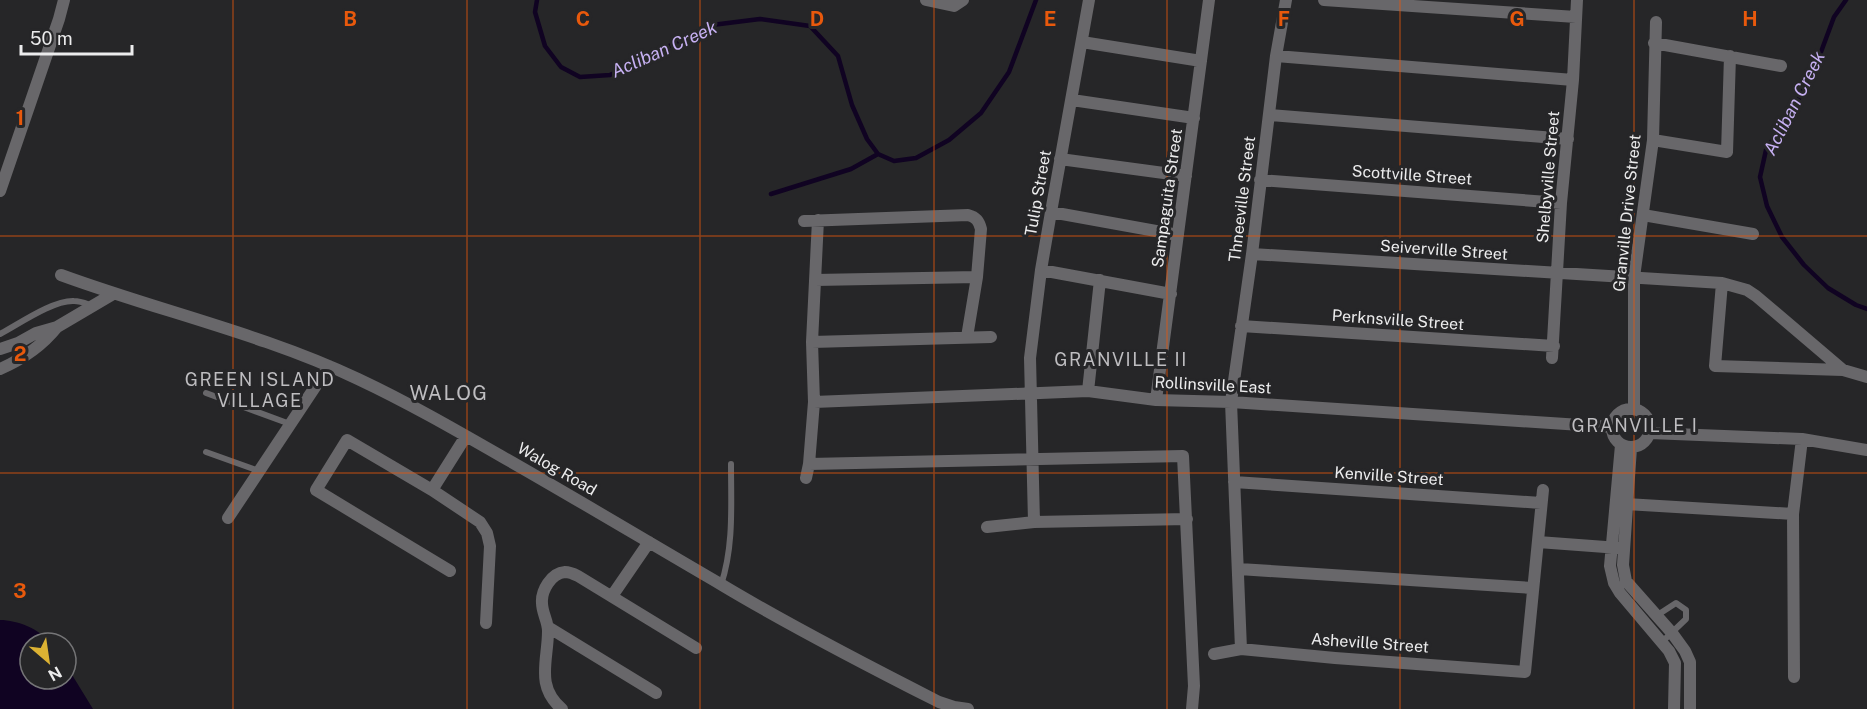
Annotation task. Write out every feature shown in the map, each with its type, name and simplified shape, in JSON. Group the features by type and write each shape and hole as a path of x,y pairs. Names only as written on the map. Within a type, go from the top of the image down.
{"street":[{"path":"0,191 64,0"},
{"path":"926,0 950,5 960,2"},
{"name":"Tulip Street","path":"1034,522 1030,358 1041,270 1089,0"},
{"name":"Thneeville Street","path":"1241,649 1231,402 1276,56 1286,0"},
{"path":"1324,0 1576,17"},
{"name":"Shelbyville Street","path":"1553,352 1561,203 1573,80 1577,0"},
{"name":"Sampaguita Street","path":"1156,400 1201,61 1205,1"},
{"name":"Granville Drive Street","path":"1634,409 1634,277 1653,140 1656,22"},
{"path":"1082,42 1201,61"},
{"path":"1654,43 1781,66"},
{"path":"1276,56 1573,80"},
{"path":"1653,140 1727,152 1730,56"},
{"path":"1072,100 1194,118"},
{"path":"1269,115 1568,139"},
{"path":"1060,159 1186,176"},
{"name":"Scottville Street","path":"1260,180 1561,203"},
{"path":"1051,212 1178,235"},
{"path":"1643,215 1753,234"},
{"path":"804,221 974,216 981,229 967,337"},
{"path":"806,478 814,402 812,342 818,220"},
{"name":"Seiverville Street","path":"1252,254 1722,283 1747,290 1766,302 1843,370"},
{"path":"1041,270 1171,294"},
{"name":"Walog Road","path":"61,275 113,294 236,332 329,366 397,398 778,618 939,702 968,709"},
{"path":"815,280 976,277"},
{"path":"1088,391 1100,280"},
{"path":"1722,283 1714,366 1843,370 1867,377"},
{"path":"0,349 18,343 36,333 57,327 113,294"},
{"name":"Perknsville Street","path":"1241,326 1553,352"},
{"path":"0,369 34,351 57,327"},
{"path":"812,342 991,336"},
{"path":"228,518 329,366"},
{"name":"Rollinsville East","path":"814,402 1088,391 1156,400 1231,402 1611,427"},
{"path":"1634,409 1644,413 1647,417 1650,433 1645,441 1626,446 1613,437 1612,422 1623,410 1634,409"},
{"path":"1650,433 1802,439 1867,450"},
{"path":"432,490 466,436"},
{"path":"1794,677 1793,514 1802,439"},
{"path":"450,571 316,490 347,440 432,490 480,522 487,533 490,546 486,624"},
{"path":"1617,548 1626,504 1626,446"},
{"path":"1626,446 1617,548 1626,581 1652,619 1667,637 1685,651 1690,662 1690,709"},
{"path":"809,464 1183,456 1194,686 1192,709"},
{"name":"Kenville Street","path":"1234,482 1541,503"},
{"path":"1239,569 1533,588 1543,490"},
{"path":"1626,504 1793,514"},
{"path":"987,527 1034,522 1187,519"},
{"path":"612,596 649,542"},
{"path":"1538,542 1617,548"},
{"path":"562,709 554,702 546,686 548,627 543,608 543,591 550,580 559,573 567,572 578,576 696,648"},
{"name":"Asheville Street","path":"1215,654 1241,649 1525,672 1533,588"},
{"path":"548,627 656,693"},
{"path":"1667,637 1674,663 1674,709"}],"lane":[{"path":"0,334 54,305 67,301 94,306"},
{"path":"206,393 291,424"},
{"path":"206,452 259,471"},
{"path":"721,585 730,544 731,464"},
{"path":"1652,619 1676,603 1686,610 1686,619 1667,637"}],"shaded area":[{"path":"0,620 28,626 36,631 18,631 18,691 78,691 78,685 93,709 0,709"}],"waterway":[{"name":"Acliban Creek","path":"537,0 535,12 545,46 561,67 580,77 610,75 712,25 760,19 810,26 838,56 852,105 867,139 878,154 894,161 916,158 949,140 981,113 1009,72 1036,0"},
{"name":"Acliban Creek","path":"1846,0 1834,17 1815,68 1795,106 1766,150 1760,177 1767,206 1782,237 1804,265 1828,288 1867,309"},
{"path":"771,194 851,169 878,154"}],"district":[{"name":"GRANVILLE II","path":"1121,359"},
{"name":"GREEN ISLAND VILLAGE","path":"260,389"},
{"name":"WALOG","path":"449,393"},
{"name":"GRANVILLE I","path":"1635,425"}]}
